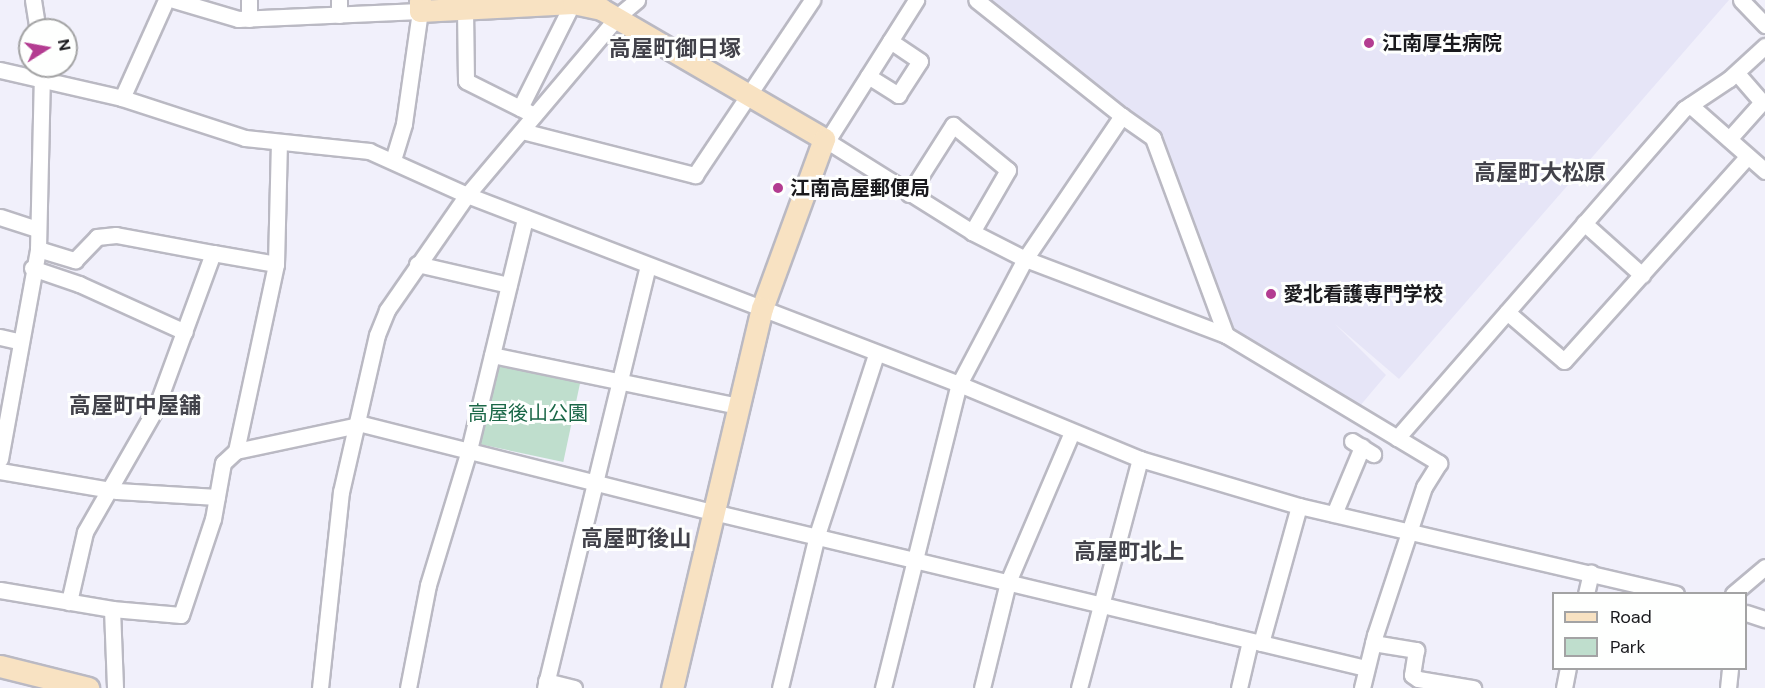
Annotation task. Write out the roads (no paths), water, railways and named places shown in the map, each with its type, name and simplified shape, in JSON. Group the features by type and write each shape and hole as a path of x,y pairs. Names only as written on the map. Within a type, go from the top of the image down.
{"street":[{"path":"33,0 36,18"},
{"path":"122,98 166,0"},
{"path":"174,0 227,18 249,19 339,8 420,6 465,9 573,1 618,16 747,98 825,140 972,232 1025,259 1226,335 1439,463 1424,487 1373,643 1362,688"},
{"path":"249,0 249,19"},
{"path":"320,688 333,536 377,335 399,289 467,195 618,16 637,0"},
{"path":"522,130 695,175 812,0"},
{"path":"672,688 762,308 825,140 916,0"},
{"path":"976,0 1153,138 1226,335"},
{"path":"1741,0 1765,25"},
{"path":"520,108 573,1"},
{"path":"393,159 404,124 420,6"},
{"path":"465,9 466,81 534,116"},
{"path":"868,76 898,95 915,70 920,61 890,41"},
{"path":"1397,438 1690,105 1737,73 1765,46"},
{"path":"0,70 18,71"},
{"path":"1729,139 1762,102 1737,73"},
{"path":"0,459 18,341 32,268 38,249 41,78"},
{"path":"60,78 245,138 360,148 393,159 467,195 959,384 1140,459 1299,506 1668,592"},
{"path":"1690,105 1765,171"},
{"path":"883,688 959,384 1025,259 1122,116"},
{"path":"909,194 953,125 1008,170 972,232"},
{"path":"236,451 276,264 279,142"},
{"path":"1507,312 1564,361 1748,156"},
{"path":"0,217 38,229"},
{"path":"408,688 428,585 469,450 525,218"},
{"path":"1584,224 1642,275"},
{"path":"38,249 75,260 98,237 116,235 276,264"},
{"path":"69,602 85,532 156,408 213,253"},
{"path":"417,264 509,285"},
{"path":"574,688 545,685 648,266"},
{"path":"32,268 79,284 185,332"},
{"path":"0,337 18,341"},
{"path":"780,688 817,535 876,354"},
{"path":"492,355 739,406"},
{"path":"0,591 112,609 181,615 213,519 223,463 236,451 358,424 713,512 1366,668"},
{"path":"982,688 1008,582 1072,432"},
{"path":"1334,514 1363,447"},
{"path":"1079,688 1140,459"},
{"path":"0,471 108,490 217,497"},
{"path":"1239,688 1299,506"},
{"path":"1735,592 1765,567"},
{"path":"1586,592 1591,573"},
{"path":"112,609 115,688"},
{"path":"1747,613 1765,619"},
{"path":"1373,643 1416,650 1412,675 1418,679 1473,688"},
{"path":"0,666 88,688"},
{"path":"1564,688 1568,670"},
{"path":"1728,688 1730,670"}],"place":[{"name":"江南厚生病院","path":"1369,43"},
{"name":"江南高屋郵便局","path":"778,188"},
{"name":"愛北看護専門学校","path":"1271,294"}],"district":[{"name":"高屋町御日塚","path":"675,49"},
{"name":"高屋町大松原","path":"1540,173"},
{"name":"高屋町中屋舗","path":"135,406"},
{"name":"高屋町後山","path":"636,539"},
{"name":"高屋町北上","path":"1129,552"}],"park label":[{"name":"高屋後山公園","path":"528,413"}]}
